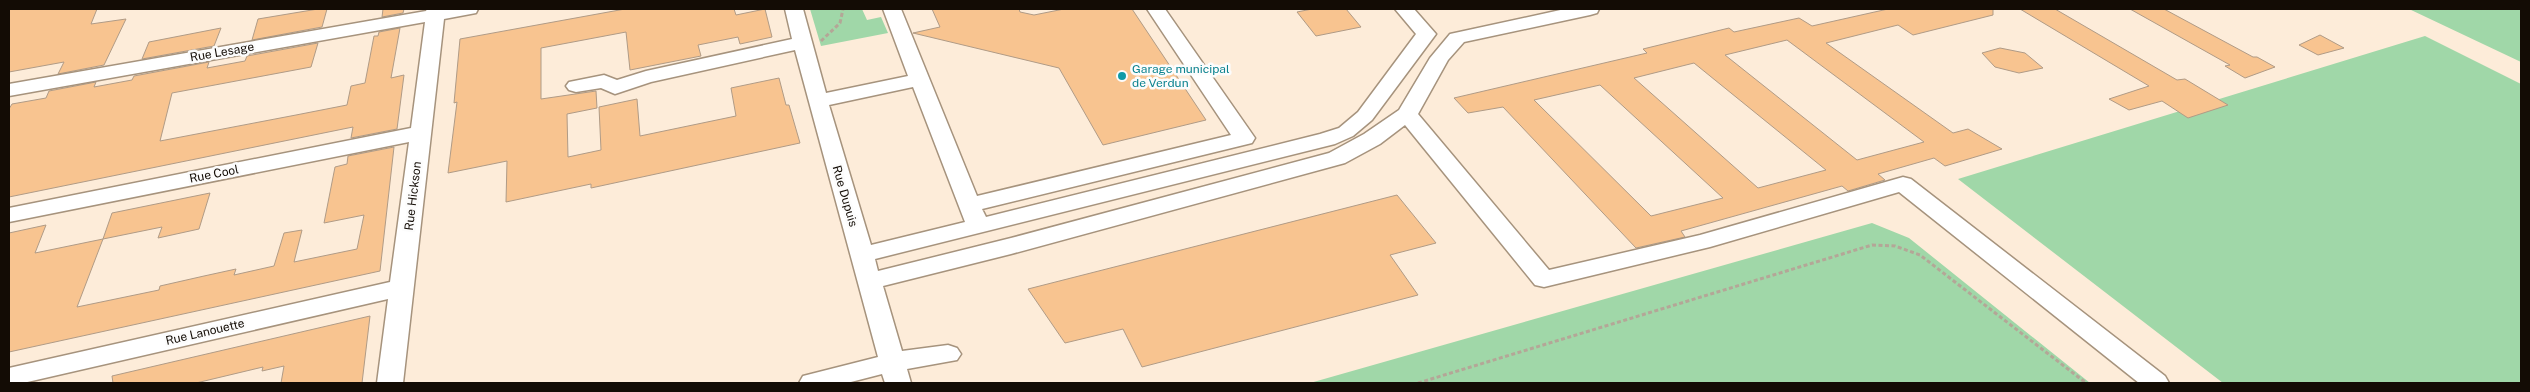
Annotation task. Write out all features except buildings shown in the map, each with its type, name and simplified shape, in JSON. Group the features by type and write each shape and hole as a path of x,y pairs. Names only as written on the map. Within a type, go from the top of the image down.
{"street":[{"path":"436,12 469,9"},
{"name":"Rue Dupuis","path":"794,9 895,373"},
{"path":"892,9 918,80 974,216"},
{"path":"862,255 974,216 1244,138 1156,9"},
{"path":"974,216 1327,140 1346,132 1365,116 1426,34 1404,9"},
{"path":"869,281 1011,246 1337,158 1372,139 1407,114 1440,58 1457,38 1590,9"},
{"name":"Rue Lesage","path":"9,90 436,12"},
{"name":"Rue Hickson","path":"390,383 436,12"},
{"path":"576,86 604,81 615,88 646,77 804,48"},
{"path":"818,101 918,80"},
{"path":"1407,114 1544,280 1614,261 1702,242 1903,184 2156,383"},
{"name":"Rue Cool","path":"9,215 420,133"},
{"name":"Rue Lanouette","path":"9,377 402,288"},
{"path":"812,383 895,373 948,354"}],"path":[{"path":"804,48 841,21 844,16 843,9"},
{"path":"1418,383 1872,245 1882,244 1908,249 1920,255 2086,383"}],"green space":[{"path":"810,9 862,9 867,20 881,17 888,33 821,46"},
{"path":"2409,9 2521,9 2521,62"},
{"path":"2425,36 2521,84 2521,383 2223,383 1958,179"},
{"path":"1872,223 1909,238 2090,383 1310,383"}],"place":[{"name":"Garage municipal de Verdun","path":"1122,76"}]}
